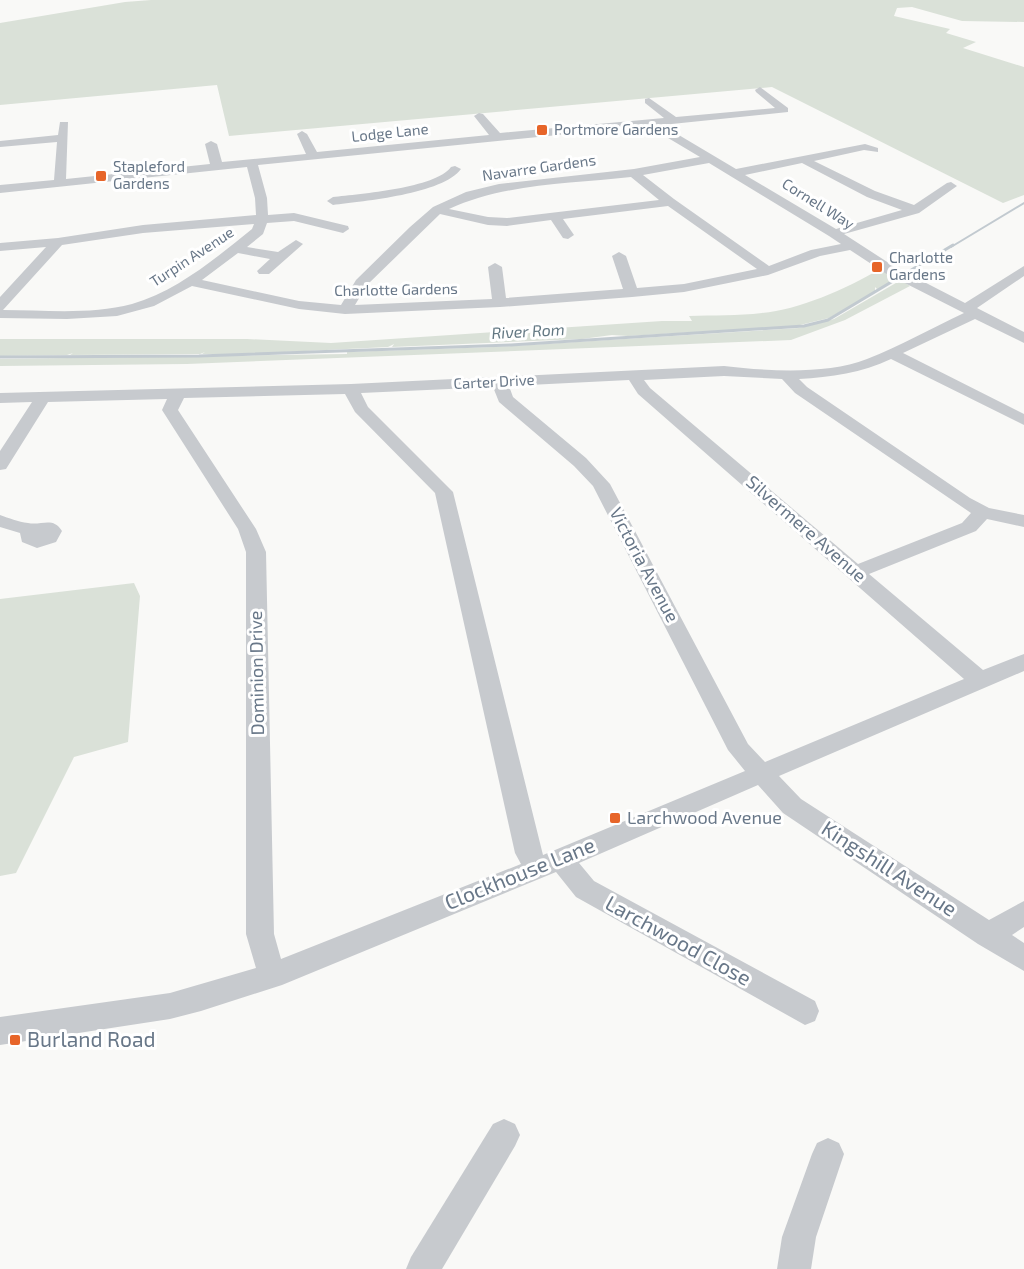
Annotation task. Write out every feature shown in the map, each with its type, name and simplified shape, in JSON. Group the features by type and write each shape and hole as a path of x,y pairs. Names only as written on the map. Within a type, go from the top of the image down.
{"street":[{"name":"Lodge Lane","path":"0,189 497,137 784,110 760,90"},
{"path":"649,101 673,120"},
{"path":"574,114 588,128"},
{"path":"479,116 497,137"},
{"name":"Cornell Way","path":"651,123 900,275 1024,338"},
{"path":"60,183 64,124"},
{"path":"395,133 404,147"},
{"path":"302,134 313,156"},
{"path":"0,144 62,138"},
{"path":"211,144 217,167"},
{"path":"736,173 865,147 874,150"},
{"name":"Navarre Gardens","path":"345,310 361,283 437,210 470,195 499,188 634,172 711,159"},
{"path":"804,160 871,194 915,210"},
{"path":"252,164 263,220"},
{"path":"333,201 400,192 450,176 456,169"},
{"path":"634,172 670,202 768,271"},
{"path":"438,180 470,195"},
{"path":"834,233 915,210 951,186"},
{"path":"437,210 488,221 507,222 670,202"},
{"path":"554,216 568,235"},
{"path":"0,247 58,242 143,229 294,217 343,230"},
{"name":"Turpin Avenue","path":"0,314 116,312 149,303 237,249 258,231 263,220"},
{"path":"0,306 58,242"},
{"path":"264,271 296,244"},
{"name":"Charlotte Gardens","path":"188,281 299,306 345,310 501,303 684,288 768,271 816,253 853,245"},
{"path":"237,249 281,257"},
{"path":"620,256 632,292"},
{"path":"495,267 501,303"},
{"path":"970,310 970,306 1024,270"},
{"path":"228,304 241,294"},
{"name":"Carter Drive","path":"0,398 351,389 724,371 753,375 786,374 855,368 891,354 971,315 970,310"},
{"path":"891,354 1024,420"},
{"path":"786,374 801,390 964,502 983,512 1024,520"},
{"name":"Silvermere Avenue","path":"634,376 644,391 980,680"},
{"name":"Victoria Avenue","path":"500,382 505,399 580,462 601,484 740,750 760,773"},
{"path":"351,389 361,409 444,492 528,853 549,864"},
{"name":"Dominion Drive","path":"177,395 170,410 248,529 256,552 260,934 272,976"},
{"path":"0,465 43,397"},
{"path":"856,572 969,527 983,512"},
{"path":"0,521 32,531"},
{"name":"Clockhouse Lane","path":"0,1031 170,1006 272,976 549,864 1024,662"},
{"name":"Kingshill Avenue","path":"760,773 792,806 1024,958"},
{"name":"Larchwood Close","path":"549,864 585,889 805,1011"},
{"path":"988,935 1024,913"},
{"path":"423,1269 504,1135"},
{"path":"794,1269 799,1237 828,1155"}],"shaded area":[{"path":"151,0 1024,0 1024,22 962,21 912,7 897,8 894,16 950,29 946,33 976,42 963,48 1024,67 1024,195 1003,203 772,87 229,136 217,85 0,105 0,23 125,2"},
{"path":"880,269 897,278 878,290 875,287 875,292 829,318 796,326 612,335 582,339 392,347 394,344 388,347 245,354 202,354 205,352 200,354 70,355 73,353 0,356 0,339 247,339 331,343 662,321 692,321 689,316 753,314 791,308 837,291"},
{"path":"901,280 910,286 845,320 791,340 187,364 0,366 0,359 347,354 347,352 494,347 799,328 834,319"},
{"path":"134,583 140,596 128,742 74,757 16,873 0,876 0,599"}],"waterway":[{"name":"River Rom","path":"951,247 1024,203"},
{"name":"River Rom","path":"0,357 199,356 511,345 804,326 828,320 953,245"}],"place":[{"name":"Portmore Gardens","path":"542,130"},
{"name":"Stapleford Gardens","path":"101,176"},
{"name":"Charlotte Gardens","path":"877,267"},
{"name":"Larchwood Avenue","path":"615,818"},
{"name":"Burland Road","path":"15,1040"}]}
